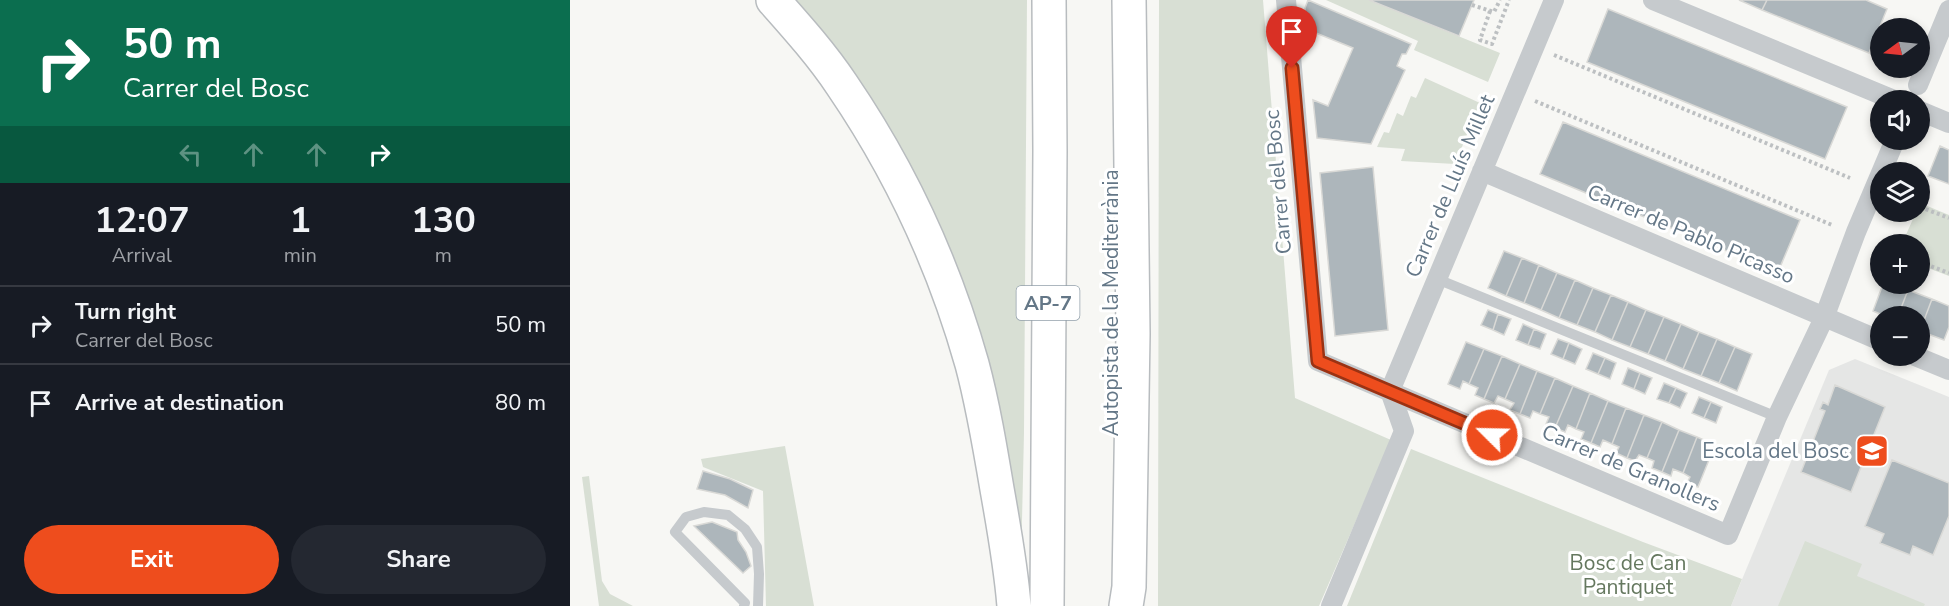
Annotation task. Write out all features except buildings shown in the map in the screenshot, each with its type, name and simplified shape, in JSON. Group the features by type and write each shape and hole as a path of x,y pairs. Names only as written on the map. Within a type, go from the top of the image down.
{"highway":[{"path":"763,0 800,31"},
{"path":"773,0 841,83 869,127 896,174 925,234 956,311 972,365 987,430 1014,606"},
{"name":"AP-7","path":"1047,606 1049,0"},
{"name":"Autopista de la Mediterrània","path":"1109,0 1113,606"},
{"path":"1125,606 1129,587 1133,334 1130,0"}],"street":[{"name":"Carrer del Bosc","path":"1286,0 1318,361"},
{"name":"Carrer de Lluís Millet","path":"1390,391 1554,0"},
{"path":"1653,0 1870,90"},
{"path":"1918,85 1949,10"},
{"path":"1930,115 1949,123"},
{"path":"1777,417 1824,318 1856,232 1891,150"},
{"name":"Carrer de Pablo Picasso","path":"1482,171 1870,337"},
{"name":"Carrer de Granollers","path":"1318,361 1728,535 1777,417"},
{"path":"1930,362 1949,370"},
{"path":"1331,606 1404,431 1390,391"}],"lane":[{"path":"1437,279 1777,417"},
{"path":"744,606 745,603 675,532 686,517 704,512 728,515 745,529 757,548 758,606"}],"path":[{"path":"1472,5 1494,12 1500,0"},
{"path":"1490,11 1480,40 1492,44 1509,0"},
{"path":"1534,47 1850,178"},
{"path":"1515,93 1832,225"},
{"path":"1930,211 1949,219"},
{"path":"1930,266 1949,273"}],"shaded area":[{"name":"Escola del Bosc","path":"1855,359 1949,397 1949,606 1731,606 1829,370"}],"green space":[{"path":"787,0 1027,0 1021,564 979,349"},
{"path":"1159,0 1263,0 1295,398 1391,440 1319,606 1158,606"},
{"path":"1326,0 1369,0 1500,53 1488,82 1414,50 1418,41"},
{"path":"1425,78 1480,103 1455,164 1401,161 1405,149 1377,147 1384,132 1389,133 1397,113 1403,116 1411,96 1416,98"},
{"path":"1930,207 1949,215 1949,276 1930,269 1930,234 1906,234 1912,222 1930,222"},
{"path":"785,446 814,606 766,606 763,491 703,467 701,459"},
{"name":"Bosc de Can Pantiquet","path":"1411,449 1742,579 1731,606 1347,606"},
{"path":"589,476 602,581 610,594 633,606 599,606 582,477"},
{"path":"1805,541 1862,564 1857,576 1925,604 1924,606 1778,606"}],"place":[{"name":"Escola del Bosc","path":"1872,451"}],"route":[{"path":"1292,68 1318,361 1492,435"}]}
